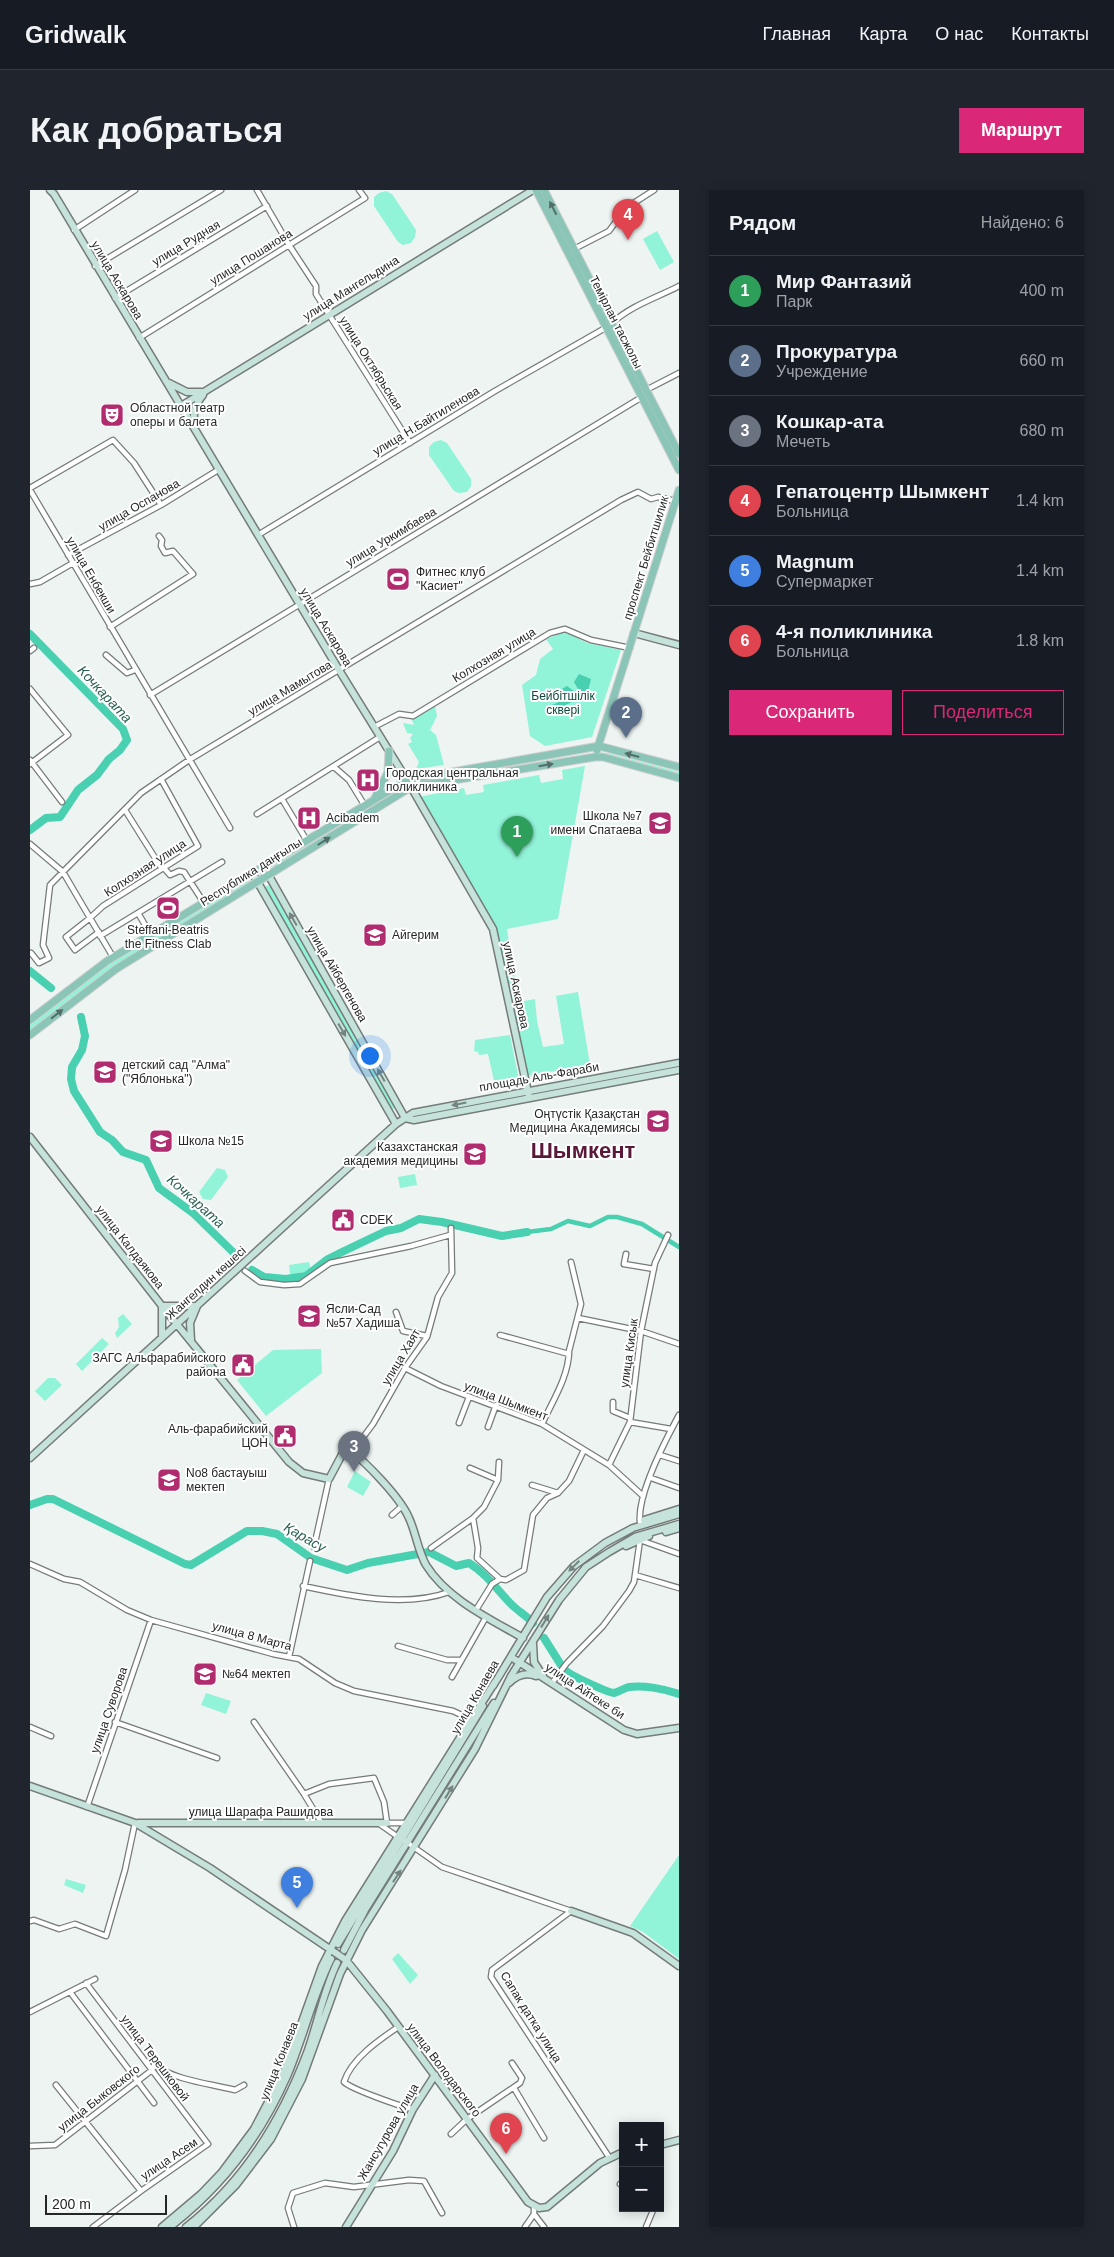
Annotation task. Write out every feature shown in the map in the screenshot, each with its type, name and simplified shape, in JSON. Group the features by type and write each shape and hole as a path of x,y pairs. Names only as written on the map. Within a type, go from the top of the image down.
{"main road":[{"name":"улица Мангельдина","path":"181,406 534,190"},
{"name":"Темірлан тасжолы","path":"534,190 646,390 679,454"},
{"name":"Темірлан тасжолы","path":"544,190 574,249 642,397 678,465"},
{"name":"улица Аскарова","path":"54,191 95,266 407,780 493,929 528,1094"},
{"path":"166,381 187,392 206,391"},
{"path":"195,430 194,409 206,391"},
{"name":"проспект Бейбитшилик","path":"598,746 679,490"},
{"path":"634,633 679,645"},
{"path":"595,758 598,746"},
{"name":"Республика даңғылы","path":"30,1020 113,957 407,780 598,746 679,768"},
{"path":"374,800 388,775 389,751"},
{"name":"Республика даңғылы","path":"30,1035 116,968 411,787 603,757 679,778"},
{"name":"улица Айбергенова","path":"264,867 405,1118"},
{"name":"улица Айбергенова","path":"253,874 396,1124"},
{"name":"площадь Аль-Фараби","path":"405,1118 414,1120 679,1063"},
{"name":"площадь Аль-Фараби","path":"528,1094 679,1070"},
{"path":"396,1124 405,1118"},
{"name":"Жангелдин көшесі","path":"30,1458 396,1124"},
{"name":"улица Калдаякова","path":"30,1137 176,1324 289,1462 302,1473 330,1479"},
{"path":"162,1337 162,1306 197,1306 190,1323 191,1341"},
{"path":"330,1479 346,1447 363,1461 409,1516 426,1565 450,1592 486,1617 523,1638"},
{"path":"594,1550 600,1543 640,1522 679,1509"},
{"name":"улица Конаева","path":"338,1944 478,1716 495,1682 547,1597 559,1581 574,1566 610,1540 633,1528 679,1514"},
{"name":"улица Конаева","path":"341,1952 402,1840 503,1690 535,1636 569,1586 588,1566 635,1537 679,1524"},
{"path":"588,1566 595,1564 623,1547 679,1528"},
{"path":"610,1540 614,1549"},
{"path":"535,1636 532,1656 545,1679"},
{"name":"улица Айтеке би","path":"511,1657 624,1730 637,1734 679,1728"},
{"path":"503,1690 513,1679 526,1674 545,1679"},
{"path":"162,2227 222,2172 254,2129 284,2072 322,1966 345,1921 402,1840 407,1823 470,1719 495,1682"},
{"name":"улица Конаева","path":"186,2227 233,2181 266,2137 282,2110 301,2068 342,1963 475,1749 503,1690"},
{"name":"улица Шарафа Рашидова","path":"30,1786 135,1823 210,1868 331,1948"},
{"name":"улица Шарафа Рашидова","path":"135,1823 387,1823"},
{"path":"571,1911 633,1933 679,1966"},
{"name":"улица Володарского","path":"331,1948 341,1952 342,1963 398,2027 435,2074 528,2202 534,2206"},
{"name":"улица Конаева","path":"170,2227 204,2198 225,2175 258,2131 288,2074 331,1959"},
{"path":"194,2227 236,2184 270,2139 302,2079 342,1963"},
{"name":"Жансугурова улица","path":"348,2226 404,2132 413,2109 435,2074"},
{"path":"664,2143 679,2140"},
{"path":"534,2206 547,2207 609,2157 619,2153"}],"street":[{"path":"74,230 135,190"},
{"path":"95,266 221,190"},
{"name":"улица Октябрьская","path":"257,190 289,245 316,286 316,294 410,443"},
{"name":"улица Пошанова","path":"139,338 365,198 359,190"},
{"path":"574,249 609,231 626,208 654,190"},
{"name":"улица Рудная","path":"115,298 267,206"},
{"name":"улица Н.Байтиленова","path":"258,535 609,325 630,309 652,296 662,295 679,286"},
{"path":"646,390 679,373"},
{"name":"улица Уркимбаева","path":"150,695 642,397"},
{"path":"30,489 113,440 134,463 162,505"},
{"name":"улица Оспанова","path":"68,556 162,505 218,470"},
{"name":"улица Енбекши","path":"30,489 135,670 230,828"},
{"name":"улица Мамытова","path":"31,953 40,963 49,958 43,945 50,885 142,793 161,779 189,760 621,500 638,492 651,499 658,497 675,501"},
{"path":"110,626 193,574 173,551 166,553 161,546 162,540 159,536"},
{"path":"30,584 40,582 73,563"},
{"name":"Колхозная улица","path":"374,727 400,714 413,716 550,633 565,629 591,640 630,648"},
{"path":"106,655 127,673 135,670"},
{"path":"30,689 68,735 31,762 62,802"},
{"path":"257,814 380,737"},
{"path":"334,767 349,780 364,806"},
{"name":"Колхозная улица","path":"100,934 75,950 66,937 103,906 198,846 161,779"},
{"path":"282,799 308,841"},
{"path":"125,810 163,868 170,875 182,870 192,882 204,903"},
{"path":"30,844 63,872 113,957"},
{"path":"100,934 192,882 222,862"},
{"path":"138,913 151,935"},
{"name":"улица Хаят","path":"352,1452 373,1424 405,1368 427,1336 438,1297 452,1274 451,1228"},
{"path":"246,1271 260,1282 284,1285 300,1284 330,1263 411,1246 450,1235"},
{"name":"улица Кисык","path":"610,1465 630,1420 640,1331 654,1268 668,1235"},
{"path":"626,1254 624,1264 654,1268"},
{"path":"542,1424 561,1383 581,1304 571,1262"},
{"path":"396,1312 403,1331 427,1336"},
{"path":"578,1318 640,1331 679,1344"},
{"path":"500,1335 569,1354"},
{"name":"улица Шымкент","path":"405,1368 469,1397 496,1405 542,1424 610,1465 643,1496"},
{"path":"459,1423 469,1397"},
{"path":"613,1402 613,1411 630,1420 671,1429"},
{"path":"488,1427 496,1405"},
{"path":"640,1522 639,1514 643,1496 671,1429 679,1416"},
{"path":"473,1518 478,1548 477,1558 500,1578 506,1580 524,1570 533,1515 547,1498 558,1493 569,1481 584,1450"},
{"path":"660,1455 679,1461"},
{"path":"431,1548 473,1518 484,1507 498,1480 499,1462"},
{"path":"470,1468 498,1480"},
{"path":"651,1478 679,1488"},
{"path":"314,1548 330,1479"},
{"path":"532,1485 558,1493"},
{"path":"392,1515 402,1507"},
{"path":"552,1683 567,1663 603,1626 629,1591 635,1575 640,1540 679,1554"},
{"path":"289,1657 310,1561"},
{"name":"улица 8 Марта","path":"30,1564 64,1580 80,1582 127,1610 151,1620 289,1657 299,1658 336,1683 354,1691 453,1711 470,1719"},
{"path":"635,1575 679,1588"},
{"path":"476,1610 493,1583 500,1578"},
{"path":"303,1586 340,1594 383,1600 432,1598 450,1592"},
{"path":"452,1678 486,1617"},
{"name":"улица Суворова","path":"87,1807 151,1620"},
{"path":"398,1646 447,1660 461,1660"},
{"path":"115,1722 217,1758"},
{"path":"254,1722 321,1822"},
{"path":"30,1727 52,1736"},
{"path":"304,1794 329,1784 374,1778 384,1802 387,1823 407,1823"},
{"path":"30,1921 34,1920 60,1929 75,1924 106,1936 125,1870 135,1823"},
{"path":"378,1823 442,1867 571,1911"},
{"name":"Сапак датка улица","path":"571,1911 492,1970 491,1977 609,2157"},
{"path":"30,2012 95,1979"},
{"name":"улица Терешковой","path":"86,1983 208,2144"},
{"path":"70,1992 154,2103"},
{"path":"398,2027 380,2039 358,2060 344,2082 349,2086 394,2105 413,2109"},
{"path":"451,2134 467,2119 514,2088 522,2079 512,2063"},
{"path":"152,2070 154,2065 169,2075 234,2090 244,2085"},
{"name":"улица Быковского","path":"30,2146 56,2146 152,2070"},
{"path":"56,2085 140,2191"},
{"path":"514,2088 544,2138"},
{"name":"улица Асем","path":"93,2227 140,2191 208,2144"},
{"path":"294,2227 288,2208 293,2193 325,2183 354,2187 409,2180 424,2181 442,2213"},
{"path":"525,2227 534,2214 534,2206"},
{"path":"646,2227 652,2212"},
{"path":"534,2214 544,2227"}],"green space":[{"path":"386,191 392,194 416,230 415,237 411,243 403,245 398,242 374,206 374,197"},
{"path":"657,231 674,262 660,270 643,239"},
{"path":"441,440 447,443 471,479 471,486 467,492 459,493 454,491 429,455 429,447 434,442"},
{"name":"Бейбітшілік сквері","path":"561,633 570,634 587,643 621,650 592,737 545,746 530,736 522,685 536,675 540,659 553,649 546,639"},
{"path":"435,706 437,716 430,730 436,735 444,765 416,769 419,762 408,744 412,742 410,738 413,734 407,733 403,723 414,725 411,718"},
{"path":"584,751 585,753 423,782 422,780"},
{"path":"607,753 679,772 679,775 606,755"},
{"path":"585,766 558,919 507,929 519,1002 535,999 537,1021 543,1047 564,1044 556,996 578,992 590,1065 526,1076 497,931 419,797 464,788 466,795 484,792 483,785 539,775 541,783 563,779 562,770"},
{"path":"400,788 401,790 274,868 272,866"},
{"path":"250,880 251,882 112,967 30,1030 30,1025 110,964"},
{"path":"269,885 396,1107 391,1110 265,887"},
{"path":"510,1035 519,1080 495,1085 488,1054 479,1055 478,1052 474,1051 475,1040"},
{"path":"217,1168 225,1170 228,1177 211,1200 203,1199 199,1192"},
{"path":"415,1174 417,1185 400,1188 398,1177"},
{"path":"309,1262 311,1271 290,1275 289,1265"},
{"path":"123,1314 132,1324 117,1338 115,1333 119,1327 118,1318"},
{"path":"102,1338 109,1344 82,1371 76,1364"},
{"path":"321,1349 322,1373 266,1416 237,1380 273,1350"},
{"path":"48,1378 55,1378 62,1385 45,1401 35,1391"},
{"path":"355,1471 371,1482 363,1496 347,1487"},
{"path":"206,1693 231,1701 226,1714 201,1705"},
{"path":"679,1855 679,1959 643,1932 630,1926"},
{"path":"66,1879 86,1885 83,1893 64,1885"},
{"path":"398,1953 418,1975 410,1984 392,1959"}],"shaded area":[{"path":"579,674 591,679 587,695 581,694 574,682"},
{"path":"567,686 575,692 574,701 555,710 552,705 559,702 558,691"}],"waterway":[{"name":"Кочкарата","path":"30,634 123,729 127,740 97,775 78,790 60,817 46,818 30,830"},
{"name":"Кочкарата","path":"30,971 51,988"},
{"name":"Кочкарата","path":"81,1017 85,1036 82,1050 72,1067 71,1079 74,1091 100,1132 112,1140 123,1152 146,1160 159,1188 193,1213 236,1255"},
{"path":"527,1232 551,1229 568,1221 590,1226 608,1217 617,1217 642,1224 679,1247"},
{"name":"Кочкарата","path":"252,1270 264,1277 286,1279 306,1276 328,1259 386,1231 401,1228 419,1219 442,1222 502,1236 527,1232"},
{"name":"Қарасу","path":"30,1505 47,1499 53,1499 185,1564 191,1565 247,1531 277,1534 311,1558 347,1570 368,1563 429,1552 456,1566 469,1563 475,1567 487,1577 512,1605 533,1623"},
{"name":"Қарасу","path":"544,1638 561,1665"},
{"name":"Қарасу","path":"565,1670 574,1676 614,1693 629,1687 641,1687 661,1689 679,1694"}],"place":[{"name":"Гепатоцентр Шымкент","path":"628,240"},
{"name":"Областной театр оперы и балета","path":"112,415"},
{"name":"Фитнес клуб \"Касиет\"","path":"398,579"},
{"name":"Прокуратура","path":"626,738"},
{"name":"Городская центральная поликлиника","path":"368,780"},
{"name":"Acibadem","path":"309,818"},
{"name":"Школа №7 имени Спатаева","path":"660,823"},
{"name":"Мир Фантазий","path":"517,857"},
{"name":"Steffani-Beatris the Fitness Clab","path":"168,908"},
{"name":"Айгерим","path":"375,935"},
{"name":"детский сад \"Алма\" (\"Яблонька\")","path":"105,1072"},
{"name":"Оңтүстік Қазақстан Медицина Академиясы","path":"658,1121"},
{"name":"Школа №15","path":"161,1141"},
{"name":"Казахстанская академия медицины","path":"475,1154"},
{"name":"CDEK","path":"343,1220"},
{"name":"Ясли-Сад №57 Хадиша","path":"309,1316"},
{"name":"ЗАГС Альфарабийского района","path":"243,1365"},
{"name":"Аль-фарабийский ЦОН","path":"285,1436"},
{"name":"Кошкар-ата","path":"354,1472"},
{"name":"No8 бастауыш мектеп","path":"169,1480"},
{"name":"№64 мектеп","path":"205,1674"},
{"name":"Magnum","path":"297,1908"},
{"name":"4-я поликлиника","path":"506,2154"}],"district":[{"name":"Шымкент","path":"583,1150"}]}
